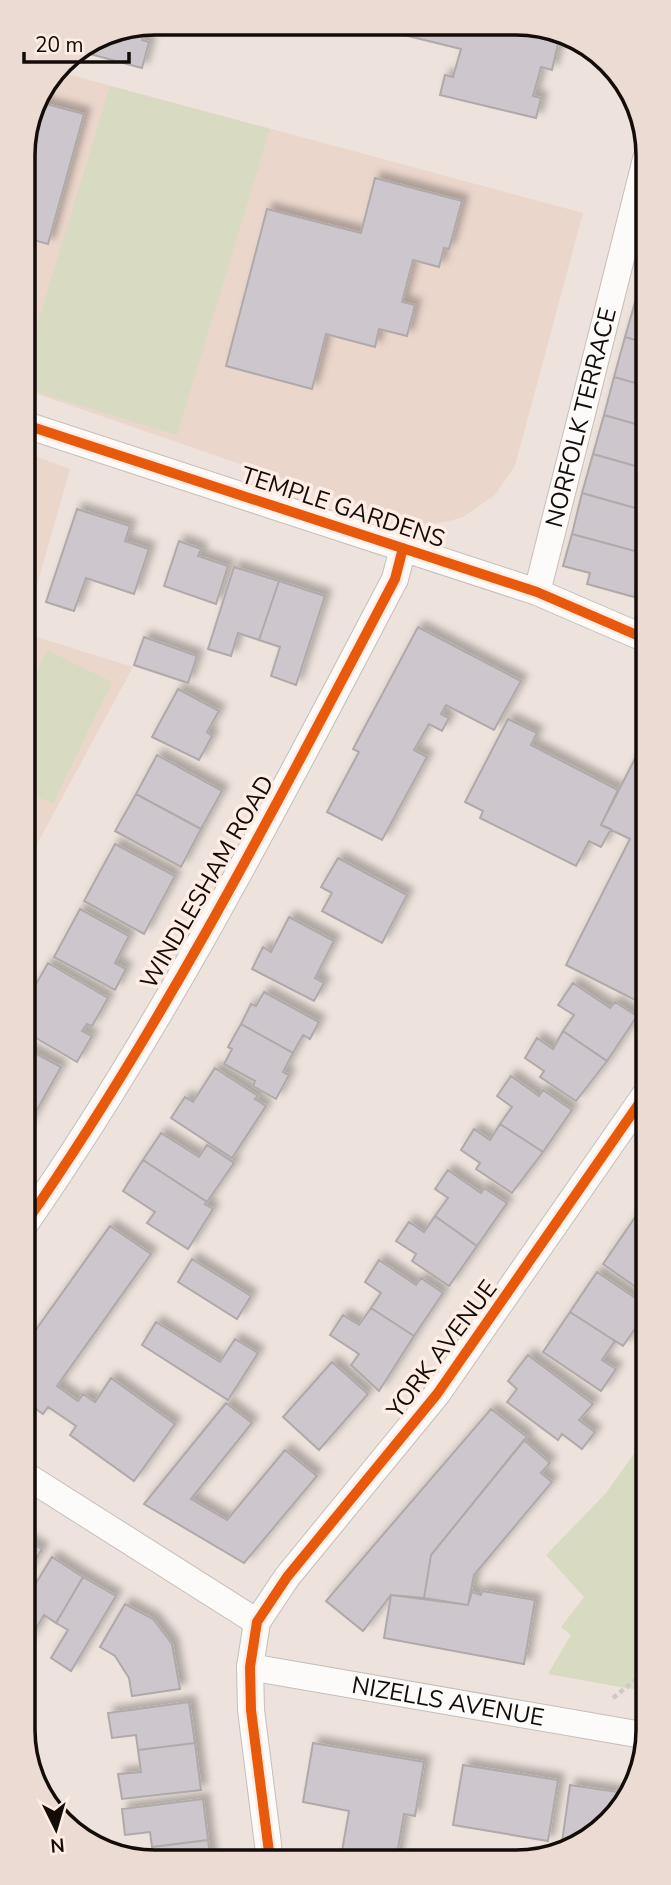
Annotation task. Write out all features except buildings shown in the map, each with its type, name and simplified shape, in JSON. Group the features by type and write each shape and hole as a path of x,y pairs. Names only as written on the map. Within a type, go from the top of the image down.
{"street":[{"name":"NORFOLK TERRACE","path":"537,592 636,199"},
{"name":"TEMPLE GARDENS","path":"35,428 537,592 636,635"},
{"name":"WINDLESHAM ROAD","path":"35,1209 91,1128 283,792 395,579 403,548"},
{"name":"YORK AVENUE","path":"257,1622 287,1577 437,1395 636,1108"},
{"path":"35,1481 257,1622 250,1667 255,1754 269,1850"},
{"name":"NIZELLS AVENUE","path":"250,1667 636,1734"}],"shaded area":[{"path":"67,74 583,213 515,466 495,495 463,517 417,525 35,393 35,147 47,102"},
{"path":"35,456 70,469 35,592"},
{"path":"35,636 133,667 35,848"}],"green space":[{"path":"110,86 270,129 177,435 35,392 35,332"},
{"path":"47,650 112,682 53,804 35,795 35,675"},
{"path":"636,1451 636,1690 548,1674 571,1635 561,1627 584,1597 546,1555 606,1493"}],"cycle path":[{"path":"35,428 537,592 636,635"},
{"path":"35,1209 126,1068 220,908 395,579 403,548"},
{"path":"269,1850 251,1710 250,1667 257,1622 287,1577 437,1394 636,1108"}]}
